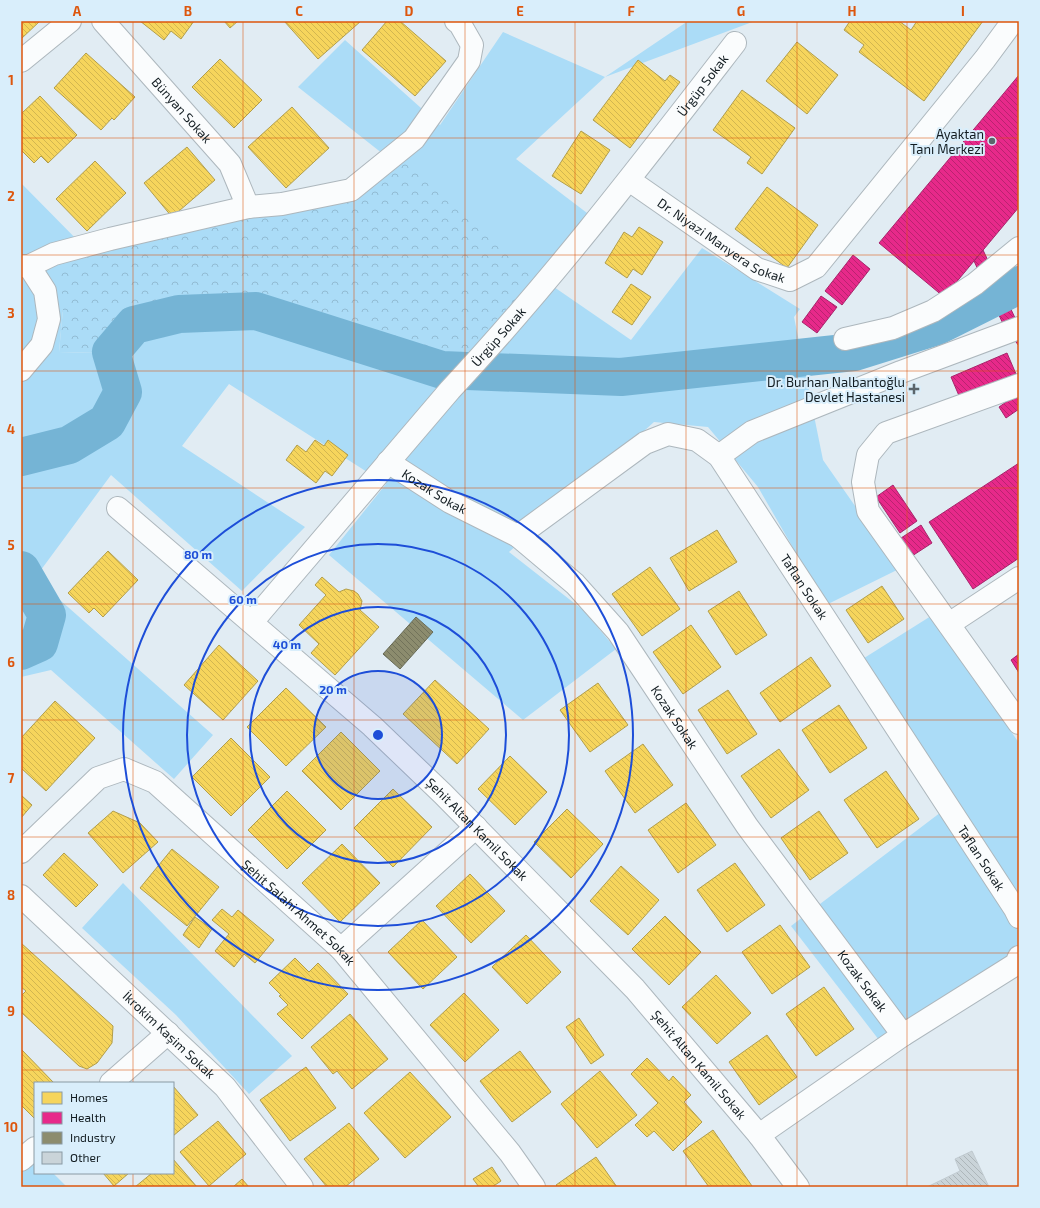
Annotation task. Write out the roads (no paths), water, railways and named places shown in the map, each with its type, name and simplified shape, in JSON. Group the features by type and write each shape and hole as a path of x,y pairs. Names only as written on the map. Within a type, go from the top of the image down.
{"street":[{"path":"21,61 70,21"},
{"name":"Bünyan Sokak","path":"103,21 230,164 248,207"},
{"path":"21,370 42,345 49,319 45,291 25,266 54,254 110,239 248,207 282,204 350,190 414,139 469,61 472,45 460,24 456,21"},
{"name":"Dr. Niyazi Manyera Sokak","path":"629,180 757,269 790,280 816,267 985,59 1013,21"},
{"name":"Ürgüp Sokak","path":"252,622 450,390 482,356 629,180 735,43"},
{"path":"845,339 893,328 933,311 975,284 1019,248"},
{"path":"719,456 752,432 901,372 1019,328"},
{"path":"1019,385 886,433 868,455 863,482 868,511 1019,722"},
{"name":"Taflan Sokak","path":"518,536 645,443 668,434 697,440 719,456 1011,902 1019,917"},
{"name":"Kozak Sokak","path":"388,462 450,502 518,536 575,584 618,632 747,826 903,1035"},
{"name":"Şehit Altan Kamil Sokak","path":"118,508 372,726 443,794 634,989 759,1135 798,1187"},
{"path":"949,624 1019,578"},
{"name":"Şehit Salahi Ahmet Sokak","path":"21,852 98,778 124,769 155,782 341,949 510,1153 534,1187"},
{"path":"341,949 476,827"},
{"name":"İkrokim Kaşim Sokak","path":"21,896 225,1087 302,1187"},
{"path":"759,1135 903,1035 1016,964 1019,957"},
{"path":"112,1082 168,1033"},
{"path":"21,1160 34,1149"}],"waterway":[{"path":"21,457 69,445 107,422 123,392 111,352 134,325 179,314 256,311 442,370 621,377 854,352 937,326 1019,285"},
{"path":"21,570 47,615 39,643 21,651"}],"place":[{"name":"Ayaktan Tanı Merkezi","path":"992,141"},
{"name":"Dr. Burhan Nalbantoğlu Devlet Hastanesi","path":"914,389"}]}
